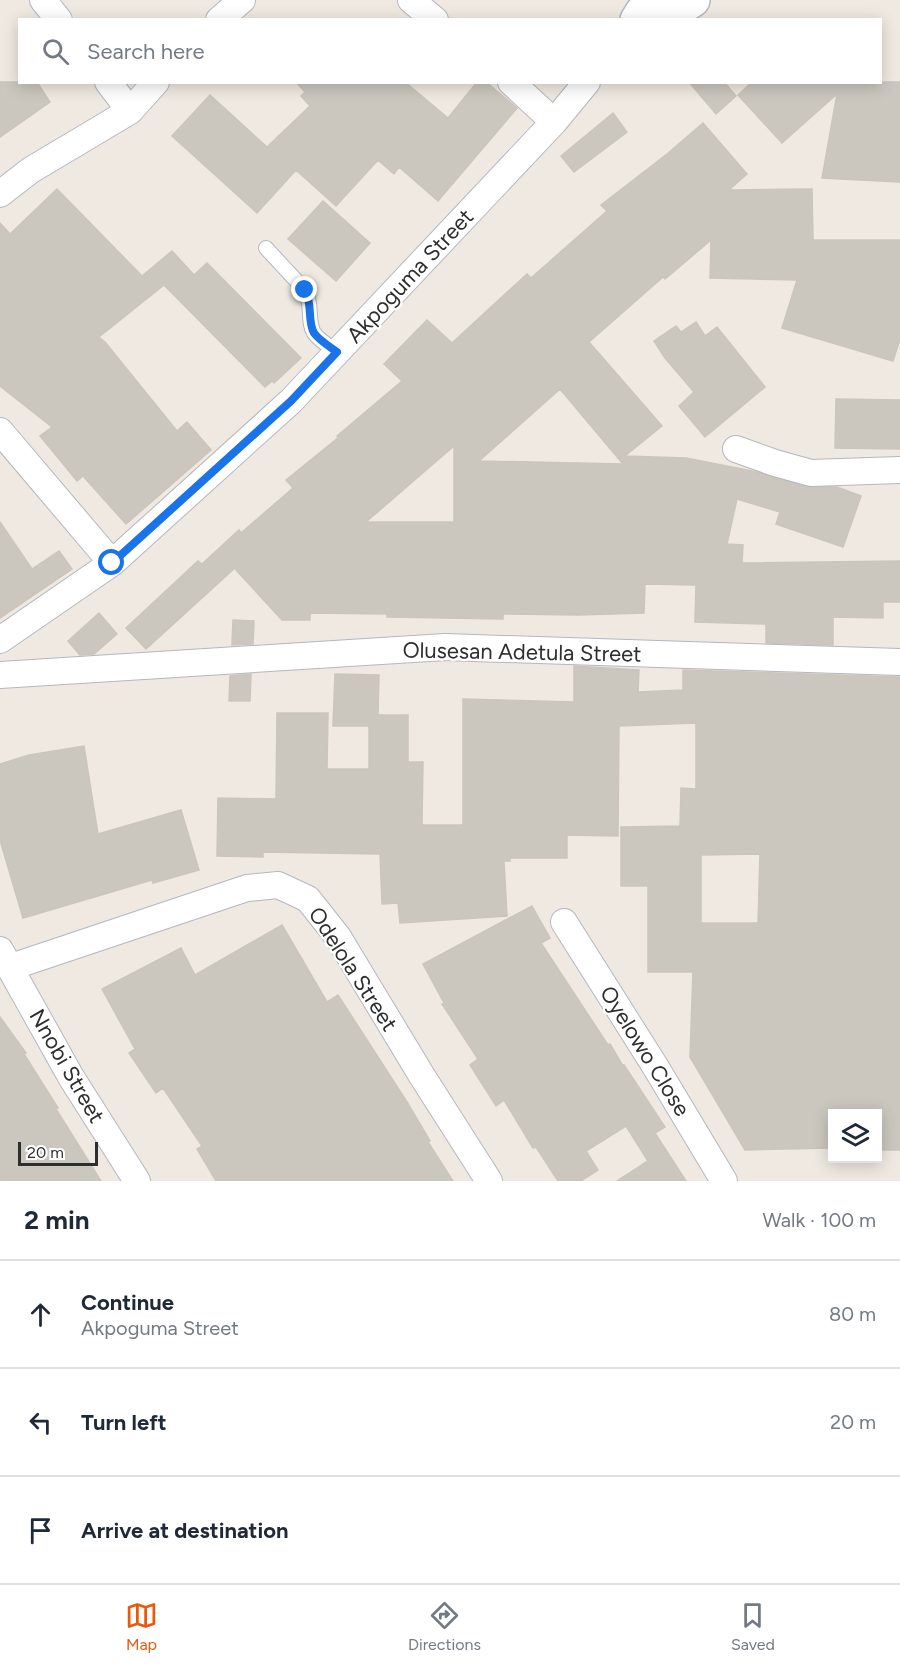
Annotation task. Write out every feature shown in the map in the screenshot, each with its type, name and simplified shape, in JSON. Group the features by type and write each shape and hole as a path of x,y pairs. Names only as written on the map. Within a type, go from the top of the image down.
{"street":[{"path":"43,0 56,18"},
{"path":"221,18 242,0"},
{"path":"411,0 433,18"},
{"path":"638,18 642,12 661,0"},
{"path":"666,18 693,0"},
{"path":"110,84 130,111"},
{"path":"0,194 31,170 130,111 154,84"},
{"path":"513,84 554,122"},
{"name":"Akpoguma Street","path":"0,640 112,563 291,401 554,122 585,84"},
{"path":"0,431 112,563"},
{"path":"736,449 811,473 900,470"},
{"name":"Olusesan Adetula Street","path":"0,675 445,647 900,662"},
{"name":"Odelola Street","path":"5,958 247,888 278,885 308,899 338,937 489,1181"},
{"name":"Oyelowo Close","path":"564,922 724,1181"},
{"name":"Nnobi Street","path":"5,958 71,1077 137,1181"}],"lane":[{"path":"266,248 305,290 309,298 314,334 337,352"}],"building":[{"path":"0,82 38,84 50,102 0,137"},
{"path":"900,82 900,182 822,178 837,94 782,143 738,95 750,84"},
{"path":"298,84 407,84 448,118 475,84 488,84 517,108 438,201 399,167 394,174 378,160 336,206 296,170 257,213 172,136 210,95 267,147 310,106 301,96 305,92"},
{"path":"691,84 726,84 736,96 716,114"},
{"path":"613,113 627,132 574,172 561,156"},
{"path":"703,123 747,174 729,190 812,189 813,240 900,240 900,339 893,361 782,328 797,280 710,278 711,240 665,279 663,277 589,342 662,426 625,456 686,458 757,472 807,487 837,487 861,496 843,547 776,524 780,512 737,499 727,544 743,545 742,563 900,561 900,602 883,602 883,618 833,617 833,645 766,643 766,624 695,622 696,585 645,584 644,613 503,614 503,619 310,613 310,620 282,620 236,570 236,567 146,649 126,628 198,561 202,564 239,530 241,533 293,488 286,480 402,381 384,364 427,320 452,343 527,274 531,278 607,211 601,205","holes":["560,389 623,464 479,461","454,446 454,522 366,522"]},
{"path":"57,189 142,276 172,251 194,275 207,263 301,358 274,383 272,381 265,387 164,285 99,337 177,431 187,422 211,450 126,524 83,476 77,481 40,436 52,427 0,386 0,223 10,234"},
{"path":"323,201 370,243 336,281 288,239"},
{"path":"696,322 705,336 717,327 765,387 705,437 679,406 694,392 665,358 654,341 676,326 681,332"},
{"path":"836,399 900,400 900,449 835,448"},
{"path":"0,522 32,569 59,551 72,569 0,618"},
{"path":"99,613 117,634 94,654 80,655 68,641"},
{"path":"233,620 254,621 253,644 232,645"},
{"path":"574,666 639,670 638,692 683,690 683,670 900,677 900,1150 882,1150 882,1109 828,1109 828,1148 745,1150 690,1057 693,972 648,972 648,886 621,886 621,827 680,826 681,788 696,789 696,723 619,726 618,836 567,835 567,858 510,858 510,861 504,861 507,916 400,923 398,903 382,904 380,854 263,852 263,857 217,856 218,798 276,799 277,713 328,713 327,769 369,769 369,726 333,726 335,674 379,675 378,715 408,715 408,762 423,762 422,825 463,825 463,699 574,702","holes":["760,854 758,923 701,923 701,855"]},
{"path":"251,674 250,701 229,701 230,676"},
{"path":"84,746 98,834 181,810 199,870 153,883 152,880 23,918 0,840 0,764 29,755"},
{"path":"532,906 550,938 541,943 665,1127 655,1133 686,1181 617,1181 648,1161 626,1126 586,1151 598,1170 581,1181 558,1181 536,1147 533,1148 504,1100 496,1106 470,1065 478,1059 442,1004 444,1003 423,964"},
{"path":"282,925 327,1002 338,995 407,1102 430,1141 428,1142 453,1181 216,1181 197,1149 202,1146 163,1088 156,1093 129,1053 135,1049 102,989 181,948 195,975"},
{"path":"0,1017 26,1053 24,1054 58,1108 56,1109 101,1181 0,1181"}],"route":[{"path":"112,563 291,401 337,352 314,334 309,298 305,290"}]}
